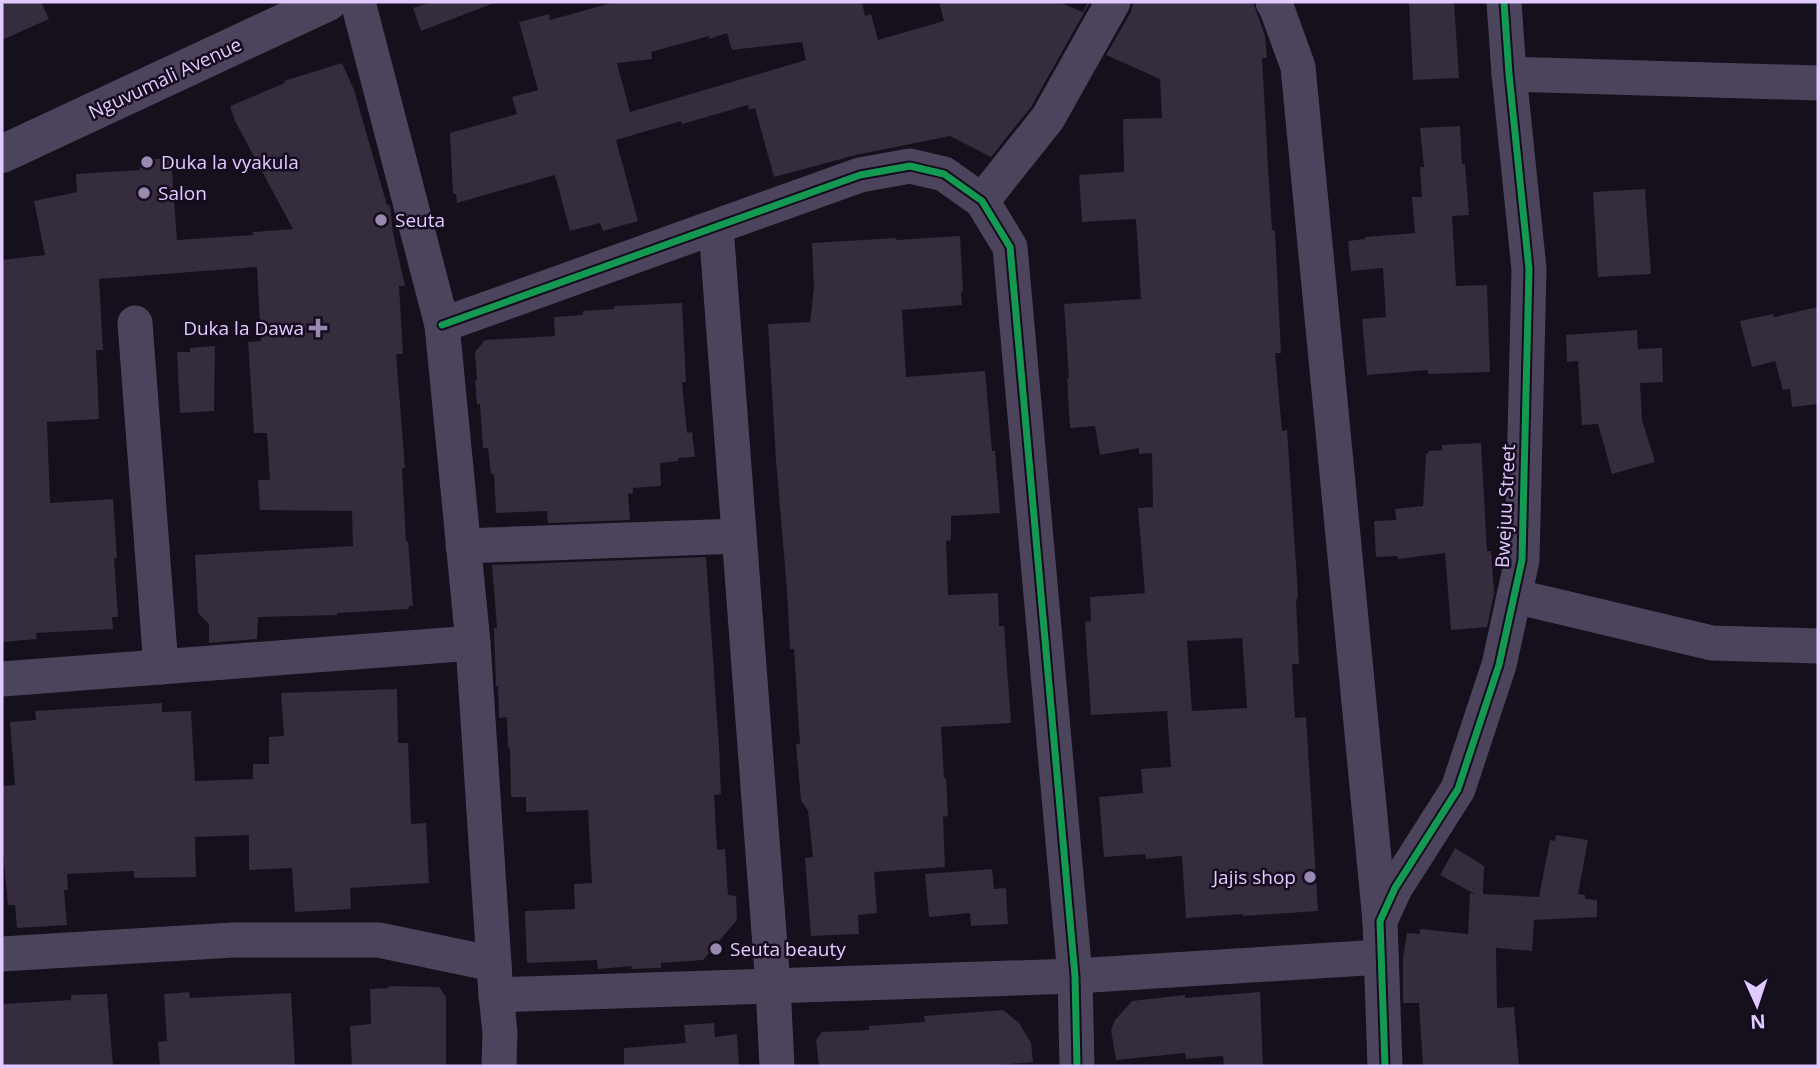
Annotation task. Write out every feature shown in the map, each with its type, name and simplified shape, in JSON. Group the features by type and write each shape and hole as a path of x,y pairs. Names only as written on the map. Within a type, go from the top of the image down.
{"street":[{"name":"Nguvumali Avenue","path":"8,148 328,2"},
{"path":"358,2 442,325 473,643 500,1032 499,1066"},
{"path":"982,201 1048,118 1113,2"},
{"path":"1273,2 1298,67 1380,921"},
{"name":"Bwejuu Street","path":"1385,1066 1380,921 1395,888 1458,789 1499,665 1521,560 1529,269 1504,2"},
{"path":"1509,74 1818,83"},
{"path":"442,325 860,175 910,166 944,174 982,201 1010,247 1075,976 1077,1066"},
{"path":"716,227 777,1066"},
{"path":"135,323 161,667"},
{"path":"464,546 738,536"},
{"path":"1514,596 1712,643 1818,646"},
{"path":"2,679 473,643"},
{"path":"2,954 233,940 379,940 495,980 773,986 1075,976 1381,957"}],"building":[{"path":"2,2 41,2 49,19 2,40"},
{"path":"432,2 494,3 421,31 413,8"},
{"path":"615,2 862,2 865,16 871,14 878,40 944,21 939,2 1059,2 1083,12 1090,2 1031,107 991,157 950,136 856,155 774,177 755,108 749,110 748,105 616,140 638,221 603,231 600,223 570,231 555,175 457,203 456,194 453,194 450,133 517,114 512,97 538,90 519,22 549,14 550,20","holes":["727,33 732,50 802,42 806,60 630,112 617,63 652,59 651,52"]},
{"path":"1133,2 1253,2 1265,36 1267,58 1262,58 1281,353 1275,353 1282,431 1287,430 1298,595 1299,664 1292,664 1295,718 1306,717 1318,911 1186,918 1182,856 1146,859 1145,854 1104,857 1099,797 1143,793 1141,769 1171,767 1167,711 1091,715 1085,622 1091,621 1090,597 1145,593 1138,508 1153,507 1152,453 1139,454 1139,448 1100,455 1095,426 1070,428 1067,378 1064,304 1141,299 1136,219 1082,222 1079,175 1124,172 1123,119 1162,118 1160,79 1106,55 1131,12","holes":["1242,638 1247,708 1192,711 1187,641"]},
{"path":"1409,2 1454,2 1459,78 1413,80"},
{"path":"342,63 354,90 387,205 390,205 393,233 405,286 399,286 403,354 396,354 405,468 402,468 406,541 413,606 409,606 409,609 337,615 258,617 257,639 209,643 209,624 198,613 195,555 353,546 352,511 260,510 258,480 270,480 267,433 254,433 248,342 261,341 257,267 99,279 103,350 96,350 99,419 47,422 50,503 113,499 118,617 112,617 113,629 36,633 37,639 2,642 2,260 45,255 34,201 77,192 76,174 140,170 139,160 171,158 177,240 253,235 253,232 293,229 235,121 230,106 285,83 284,81"},
{"path":"1460,126 1469,215 1452,216 1456,286 1487,285 1490,372 1428,374 1428,370 1367,375 1362,319 1386,317 1383,268 1351,271 1348,241 1415,233 1412,197 1422,197 1420,167 1424,167 1420,128"},
{"path":"1645,189 1651,274 1598,277 1593,192"},
{"path":"960,236 962,305 902,310 906,377 985,371 1000,513 951,516 951,540 946,541 948,595 998,593 999,626 1004,626 1011,723 941,727 948,816 943,817 945,867 874,872 877,913 858,915 859,934 811,936 805,858 813,857 808,811 801,800 796,744 800,744 794,649 790,649 768,324 810,322 814,287 812,243"},
{"path":"682,303 686,382 682,382 687,433 692,432 695,457 660,463 661,486 633,488 633,493 628,494 630,520 548,523 547,511 496,513 494,474 491,474 488,448 483,448 480,404 477,404 475,381 475,352 485,340 555,336 554,317 583,315 583,311 614,309 614,306"},
{"path":"1818,307 1818,404 1792,407 1790,389 1783,390 1775,361 1752,367 1740,321"},
{"path":"1637,330 1638,349 1662,348 1663,382 1640,383 1642,420 1655,462 1612,474 1598,424 1582,425 1578,361 1567,362 1566,335"},
{"path":"215,346 214,411 180,413 177,352"},
{"path":"1481,443 1487,551 1491,551 1494,593 1487,627 1451,630 1445,553 1398,559 1397,556 1376,557 1374,521 1396,520 1395,509 1423,506 1426,454 1429,451 1442,450 1442,445"},
{"path":"706,557 721,794 714,795 717,850 725,849 728,895 736,896 737,920 703,960 661,963 661,968 631,969 632,966 598,969 597,960 527,963 525,911 575,909 574,884 592,883 588,810 526,812 526,797 511,797 507,717 499,718 496,686 494,628 497,628 492,565"},
{"path":"397,689 398,743 408,743 411,824 426,823 429,883 350,888 351,909 295,912 292,868 249,870 249,835 195,837 196,877 134,878 134,871 67,874 68,890 64,890 67,925 17,928 15,905 8,905 2,841 2,786 15,785 10,722 36,720 35,711 162,703 162,712 191,711 195,781 253,779 253,764 269,764 269,737 284,736 281,693"},
{"path":"1556,835 1588,840 1578,894 1585,895 1585,899 1597,900 1597,917 1534,920 1532,951 1496,948 1497,1008 1514,1007 1519,1066 1423,1066 1419,1003 1403,1003 1403,958 1407,933 1420,934 1420,929 1468,934 1470,893 1475,894 1440,875 1455,848 1484,866 1483,894 1539,897 1550,840 1555,841"},
{"path":"992,869 994,889 1006,888 1008,924 971,926 970,913 929,917 925,874"},
{"path":"389,986 439,987 446,997 446,1066 352,1066 350,1026 371,1024 370,989"},
{"path":"189,992 190,998 291,993 295,1066 160,1066 158,1042 167,1041 164,994"},
{"path":"1260,992 1263,1066 1224,1066 1223,1056 1186,1059 1185,1053 1116,1060 1111,1030 1115,1020 1132,1001 1185,995 1185,998"},
{"path":"107,994 113,1066 2,1066 2,1004 71,1000 71,995"},
{"path":"1003,1010 1019,1023 1031,1043 1033,1062 985,1066 819,1066 816,1040 822,1032 869,1030 869,1026 925,1022 924,1016"},
{"path":"714,1023 715,1037 737,1034 739,1066 624,1066 624,1048 686,1043 684,1025"}],"cycle path":[{"path":"1385,1066 1380,921 1395,888 1458,789 1499,665 1522,560 1529,269 1504,2"},
{"path":"442,325 860,175 910,166 944,174 982,201 1010,247 1075,976 1077,1066"}],"place":[{"name":"Duka la vyakula","path":"147,162"},
{"name":"Salon","path":"144,193"},
{"name":"Seuta","path":"381,220"},
{"name":"Duka la Dawa","path":"318,328"},
{"name":"Jajis shop","path":"1310,877"},
{"name":"Seuta beauty","path":"716,949"}]}
